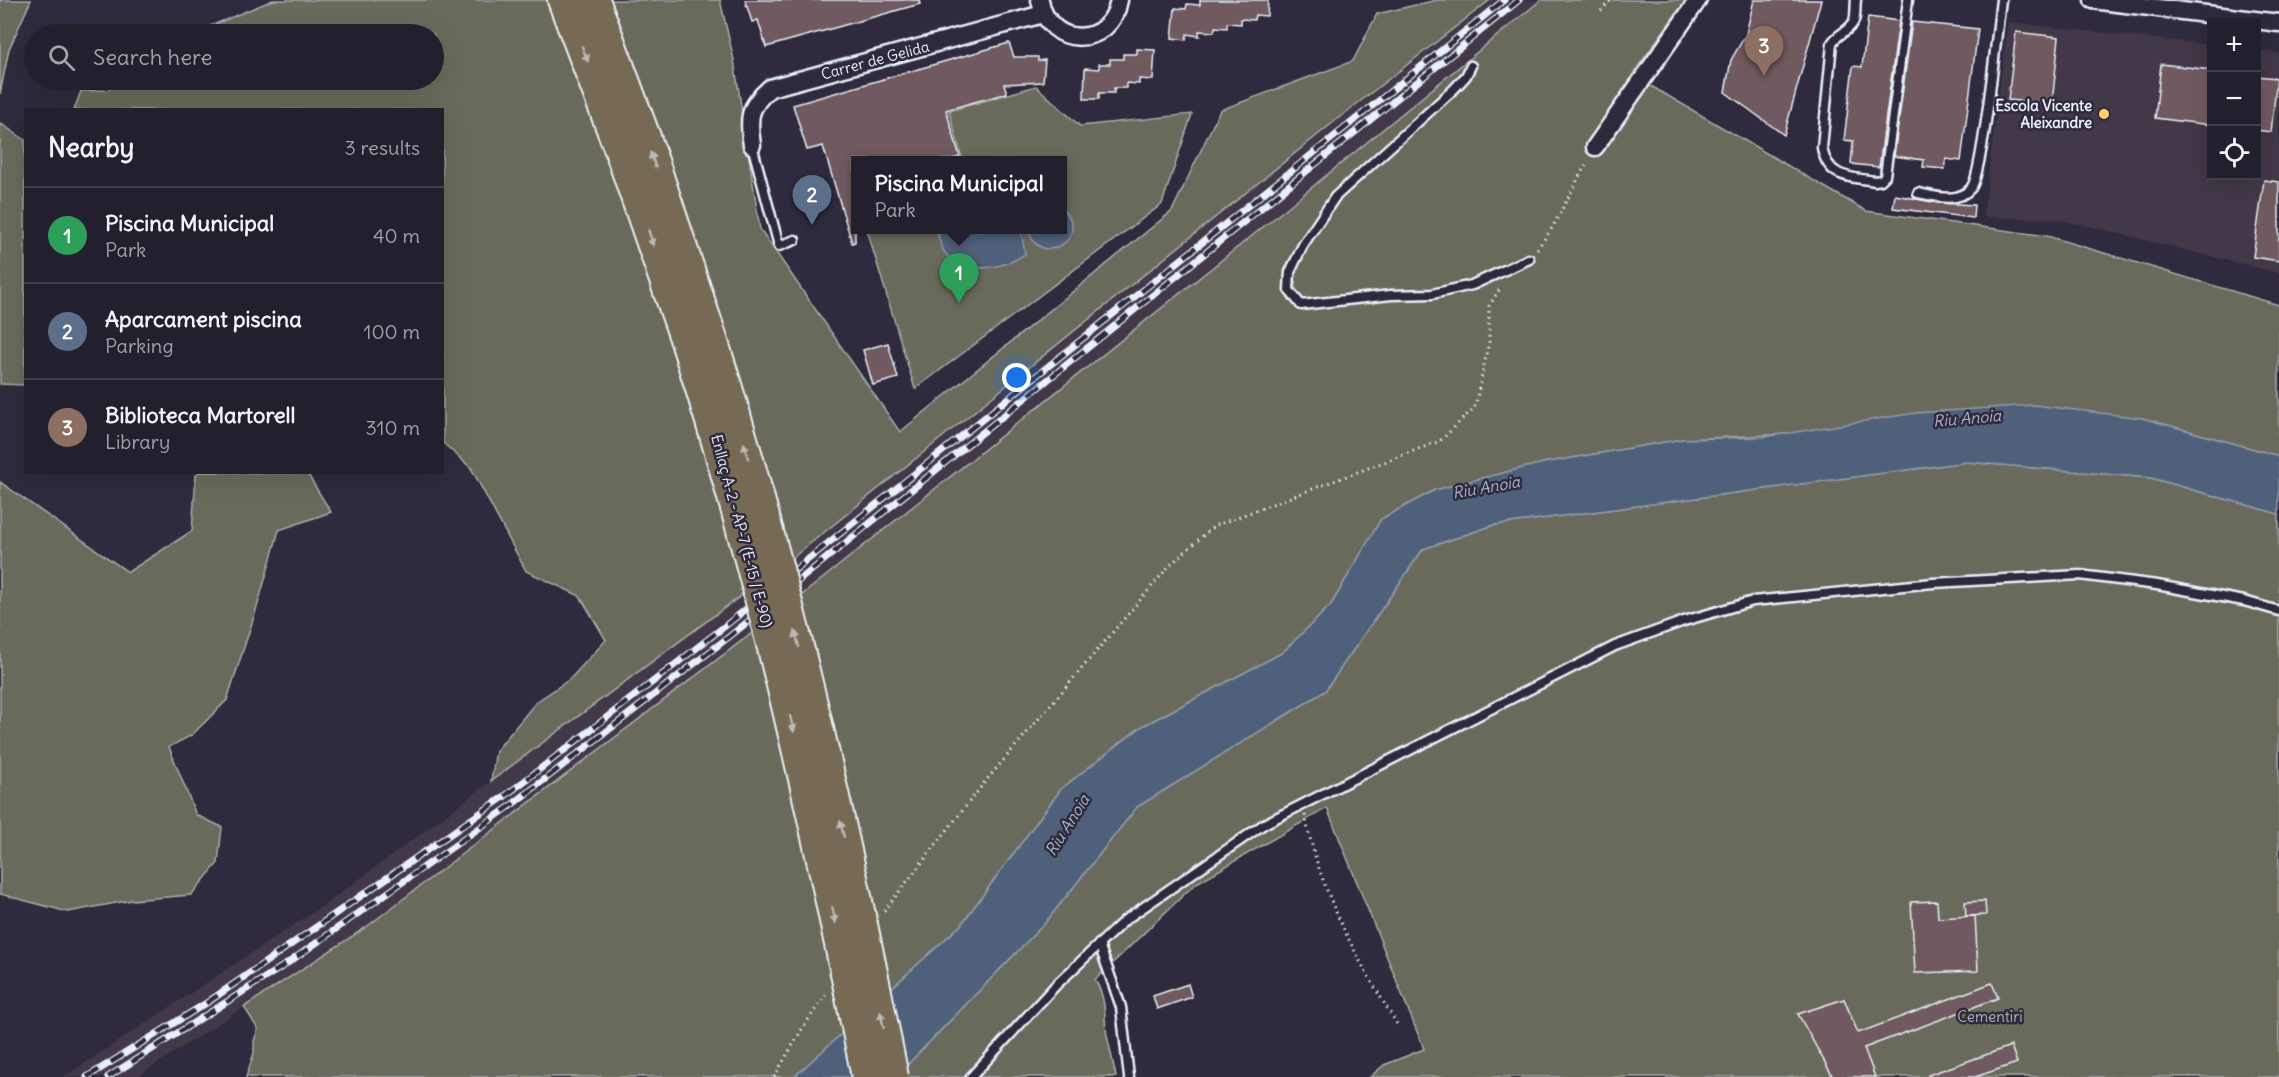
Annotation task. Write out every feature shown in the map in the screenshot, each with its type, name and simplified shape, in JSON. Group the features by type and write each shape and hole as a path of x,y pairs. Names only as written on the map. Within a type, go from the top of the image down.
{"highway":[{"name":"Enllaç A-2 - AP-7 (E-15 / E-90)","path":"563,0 620,150 699,340 772,541 845,839 893,1077"},
{"name":"Enllaç A-2 - AP-7 (E-15 / E-90)","path":"594,0 660,182 699,340 730,485 793,727 867,1077"}],"street":[{"path":"1041,7 1050,25 1061,33 1074,37 1087,36 1100,32 1110,23 1117,11 1119,0"},
{"path":"1595,147 1698,0"},
{"path":"2093,0 2279,23"},
{"name":"Carrer de Gelida","path":"752,145 749,125 751,109 770,88 1041,7"}],"lane":[{"path":"1856,0 1854,22 1846,31 1835,37 1832,43 1822,148 1824,159 1840,176 1875,181 1885,176 1908,0"},
{"path":"1918,193 1948,198 1961,196 1972,188 1979,160 2001,0"},
{"path":"1471,66 1466,76 1454,89 1335,197 1303,245 1294,263 1290,272 1289,290 1301,305 1391,295 1432,294 1472,285 1529,259"},
{"path":"752,145 779,246 795,240"},
{"path":"971,1077 1056,985 1125,920 1264,824 1615,646 1684,621 1753,602 1933,583 2080,575 2157,585 2279,611"},
{"path":"1099,944 1121,1007 1129,1077"}],"path":[{"path":"1601,11 1611,0"},
{"path":"984,783 1170,566 1214,526 1440,441 1475,408 1489,342 1489,306 1500,287 1529,259 1551,230 1595,147"},
{"path":"1304,804 1316,859 1336,911 1365,973 1397,1024"}],"shaded area":[{"path":"1490,0 1541,0 1273,219 807,591 365,928 137,1077 64,1077 327,903 796,555 1335,121"},
{"name":"Escola Vicente Aleixandre","path":"2008,22 2207,45 2207,180 2261,180 2261,51 2279,53 2279,273 2058,219 1983,217"}],"green space":[{"path":"0,0 31,0 9,49 0,94"},
{"path":"273,0 720,0 734,60 760,229 900,432 1172,211 1220,110 1353,61 1377,14 1437,0 1490,0 1335,121 796,555 491,781 496,751 536,702 570,679 606,640 580,596 526,571 471,468 444,444 444,108 75,108 81,91 444,90 444,24 215,24"},
{"path":"1541,0 1686,0 1632,75 1866,211 2047,236 2279,305 2279,456 2142,418 1683,439 1543,463 1435,490 1381,519 1331,605 1282,653 1141,727 1061,789 961,925 794,1077 246,1077 254,1053 254,1041 258,1029 244,1007 365,928 807,591 1273,219"},
{"path":"1036,86 1080,126 1192,114 1162,204 915,389 868,234 1067,234 1067,156 961,156 949,111"},
{"path":"0,123 24,139 24,385 0,384"},
{"name":"Cementiri","path":"1967,462 2151,478 2279,514 2279,1077 1370,1077 1384,1065 1424,1049 1327,808 1195,884 1095,980 1103,999 1106,1030 1116,1077 893,1077 1045,923 1137,807 1325,691 1423,549 1494,525"},
{"path":"308,474 331,512 279,530 227,700 192,735 169,747 196,815 222,827 218,863 191,895 132,900 68,912 0,894 0,482 128,572 192,531 196,475"}],"water":[{"path":"1067,216 1071,221 1072,231 1061,246 1051,249 1042,248 1034,242 1031,234 1067,234"},
{"path":"939,234 1022,234 1025,254 999,265 971,268 958,264 948,257 941,246"},
{"name":"Riu Anoia","path":"2034,405 2142,418 2279,456 2279,514 2151,478 1967,462 1494,525 1423,549 1325,691 1137,807 1045,923 893,1077 794,1077 961,925 1061,789 1141,727 1282,653 1331,605 1381,519 1435,490 1543,463 1683,439 1764,437 1915,413"}],"building":[{"path":"745,0 919,0 920,4 766,47 758,20 752,22"},
{"path":"1200,0 1268,0 1267,16 1255,15 1254,20 1241,19 1241,24 1227,23 1227,28 1215,27 1214,32 1199,31 1199,36 1187,34 1186,40 1172,38 1175,8 1186,9 1187,4 1200,5"},
{"path":"1754,0 1821,0 1784,135 1725,92 1731,60 1746,34"},
{"path":"1868,17 1899,21 1879,167 1851,164 1853,141 1844,140 1853,66 1862,67"},
{"path":"1912,22 1978,29 1961,161 1946,159 1944,169 1923,167 1924,160 1894,156"},
{"path":"2016,32 2059,37 2052,104 2008,100"},
{"path":"1009,43 1014,57 1038,57 1038,61 1045,60 1043,82 1004,84 1007,93 946,110 960,156 851,156 851,234 855,234 855,242 852,243 823,146 807,150 793,105"},
{"path":"1137,49 1155,50 1153,80 1139,79 1139,84 1126,83 1126,88 1114,88 1114,93 1099,93 1099,99 1084,99 1085,68 1099,69 1099,64 1110,64 1110,59 1123,59 1123,54 1137,54"},
{"path":"2161,64 2207,70 2207,124 2155,118"},
{"path":"2261,76 2277,78 2271,132 2261,131"},
{"path":"2264,180 2279,182 2279,261 2253,257"},
{"path":"1895,195 1938,203 1974,205 1973,218 1893,208"},
{"path":"888,343 898,378 873,385 863,350"},
{"path":"1937,901 1938,918 1975,916 1978,971 1915,973 1911,902"},
{"path":"1985,901 1986,915 1966,916 1965,902"},
{"path":"1992,983 1998,998 1864,1048 1875,1077 1833,1077 1798,1014 1844,999 1858,1033"},
{"path":"1188,984 1192,997 1157,1009 1153,996"},
{"path":"2011,1046 2017,1063 1975,1077 1928,1077 1928,1075"}],"railway":[{"path":"87,1077 208,1002 505,796 725,626 1504,0"},
{"path":"108,1077 285,965 509,807 730,636 1519,0"}],"place":[{"name":"Biblioteca Martorell","path":"1764,76"},
{"name":"Escola Vicente Aleixandre","path":"2104,114"},
{"name":"Aparcament piscina","path":"812,225"},
{"name":"Piscina Municipal","path":"959,303"}]}
